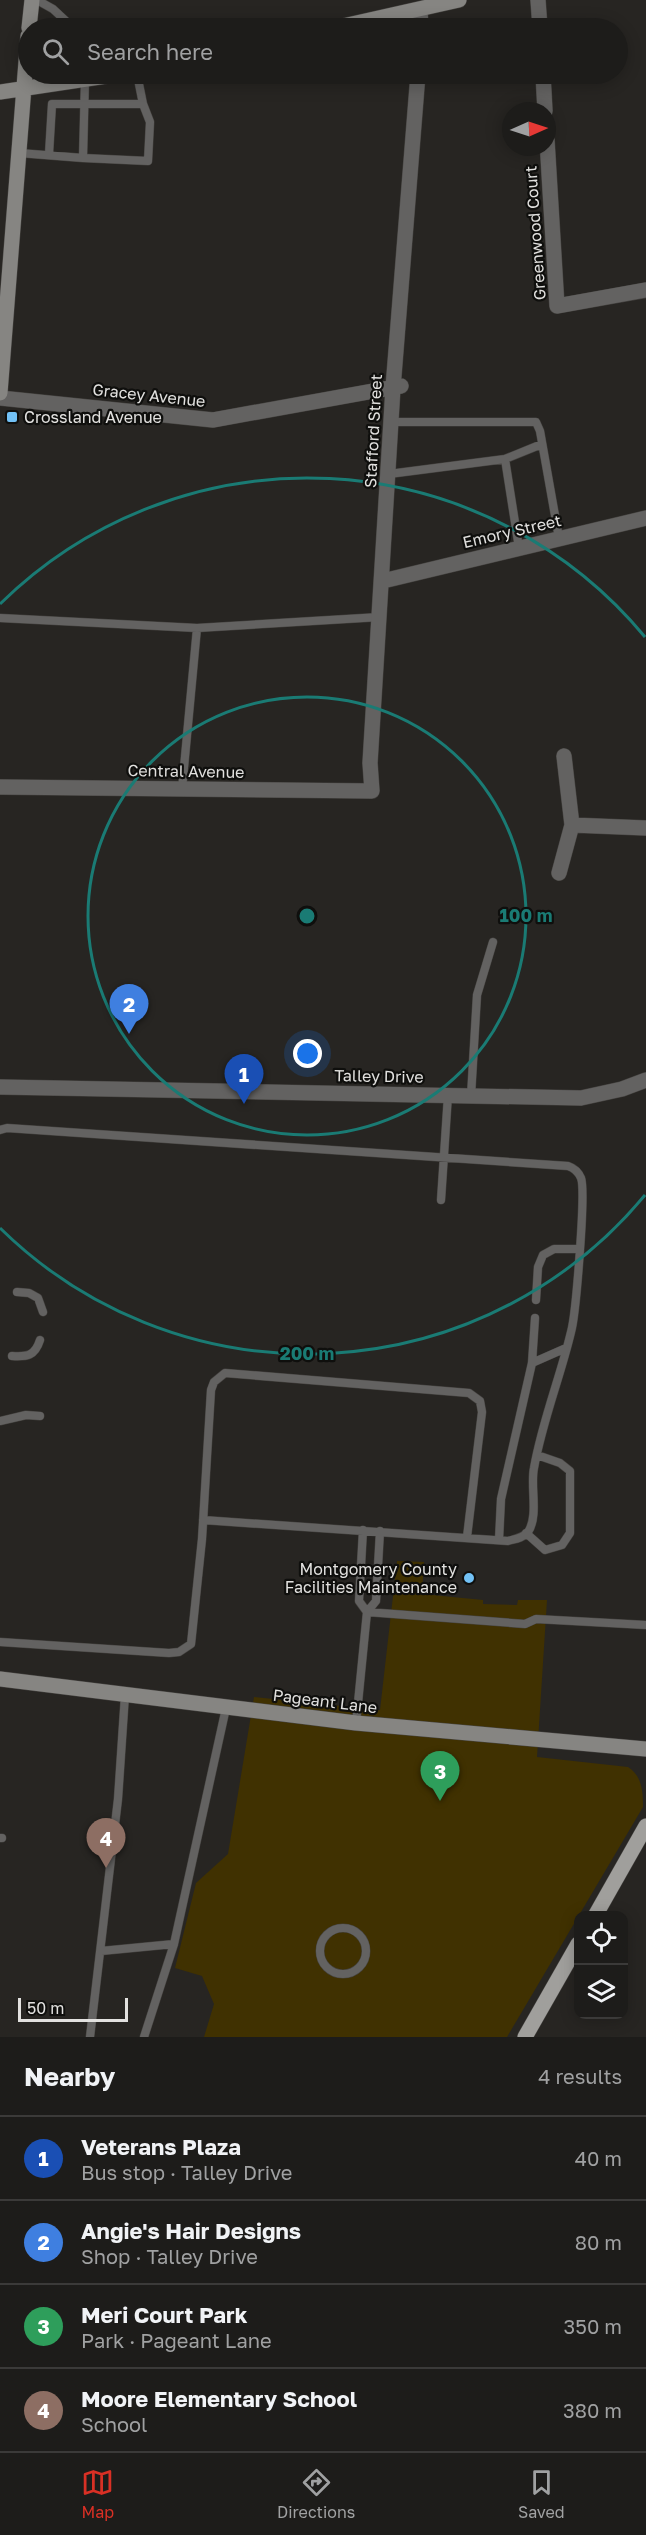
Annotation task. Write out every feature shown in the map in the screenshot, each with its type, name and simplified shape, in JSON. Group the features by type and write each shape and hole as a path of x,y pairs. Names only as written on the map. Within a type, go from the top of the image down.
{"main road":[{"path":"30,18 32,0"},
{"path":"382,18 459,0"},
{"path":"0,393 24,84"},
{"path":"0,92 51,84"},
{"name":"Pageant Lane","path":"0,1679 356,1723 646,1749"},
{"path":"598,1911 646,1826"},
{"path":"525,2037 574,1953"}],"street":[{"path":"538,0 539,18"},
{"path":"420,10 420,18"},
{"name":"Stafford Street","path":"372,791 370,763 417,84"},
{"path":"544,84 545,102"},
{"name":"Greenwood Court","path":"548,156 557,306 646,290"},
{"name":"Gracey Avenue","path":"0,398 213,420 397,387"},
{"name":"Emory Street","path":"387,580 646,518"},
{"path":"559,873 572,825 564,756"},
{"name":"Central Avenue","path":"0,787 372,791"},
{"path":"572,825 646,828"},
{"name":"Talley Drive","path":"0,1087 581,1098 622,1089 646,1080"}],"lane":[{"path":"37,0 53,9 63,18"},
{"path":"83,158 80,121 85,84"},
{"path":"19,153 148,161 150,122 139,84"},
{"path":"49,154 52,104 143,104"},
{"path":"51,120 61,121"},
{"path":"50,142 60,142"},
{"path":"392,422 536,422 560,538"},
{"path":"389,474 505,459 542,444"},
{"path":"505,459 519,548"},
{"path":"0,618 197,628 380,616"},
{"path":"182,789 197,628"},
{"path":"471,1096 477,995 493,942"},
{"path":"441,1200 448,1095"},
{"path":"0,1130 19,1128 444,1157 575,1169 583,1185 575,1310 537,1455 532,1484 532,1518 526,1533 521,1538 499,1540 203,1520"},
{"path":"536,1300 538,1267 543,1255 554,1250 579,1249"},
{"path":"17,1292 29,1293 39,1298 43,1312"},
{"path":"499,1540 501,1499 532,1363 535,1318"},
{"path":"12,1356 27,1357 34,1353 40,1340"},
{"path":"532,1363 566,1348"},
{"path":"0,1642 169,1653 186,1649 193,1637 211,1390 220,1377 233,1373 469,1393 476,1396 482,1412 466,1537"},
{"path":"0,1421 26,1415 40,1416"},
{"path":"526,1533 545,1550 562,1545 570,1533 570,1471 561,1463 537,1455"},
{"path":"363,1530 359,1601 367,1612 525,1624 536,1619 646,1625"},
{"path":"356,1723 367,1612 376,1601 380,1531"},
{"path":"90,2037 118,1799 125,1695"},
{"path":"144,2037 174,1944 226,1707"},
{"path":"347,1928 360,1935 364,1941 366,1955 363,1963 351,1973 335,1973 323,1963 320,1947 327,1934 333,1930 347,1928"},
{"path":"101,1951 174,1944"}],"shaded area":[{"path":"397,1561 424,1562 422,1594 483,1600 483,1604 517,1605 518,1600 547,1600 537,1757 628,1767 639,1779 643,1807 582,1911 574,1911 574,1924 507,2037 204,2037 214,2004 202,1976 175,1968 196,1883 228,1854 254,1697 380,1710"}],"place":[{"name":"Crossland Avenue","path":"12,417"},
{"name":"Angie's Hair Designs","path":"129,1034"},
{"name":"Veterans Plaza","path":"244,1104"},
{"name":"Montgomery County Facilities Maintenance","path":"469,1578"},
{"name":"Meri Court Park","path":"440,1801"},
{"name":"Moore Elementary School","path":"106,1868"}]}
